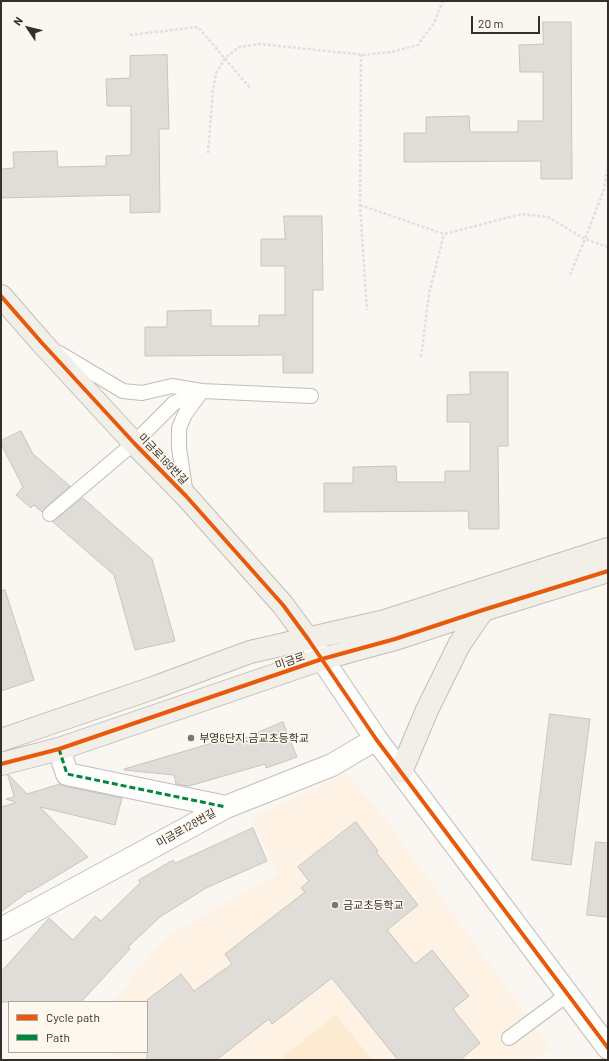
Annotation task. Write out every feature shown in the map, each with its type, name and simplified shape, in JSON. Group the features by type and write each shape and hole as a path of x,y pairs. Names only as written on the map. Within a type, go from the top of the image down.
{"street":[{"name":"미금로189번길","path":"1,296 134,443 186,496 283,605 308,638"},
{"name":"미금로","path":"1,739 153,688 250,652 385,621 608,549"},
{"name":"미금로","path":"4,763 58,750 322,659 395,639 608,571"},
{"path":"401,772 427,710 459,645 483,610"},
{"path":"308,638 376,739 608,1048"},
{"path":"1,739 4,763"},
{"name":"미금로128번길","path":"1,929 226,806 332,765 376,739"},
{"path":"58,750 67,774 226,806"}],"lane":[{"path":"42,343 123,391 142,393 172,386 202,391 311,396"},
{"path":"50,514 134,443 174,402 202,391"},
{"path":"186,496 179,448 179,428 185,414 202,391"},
{"path":"509,1038 567,995"}],"path":[{"path":"208,153 213,90 216,73 225,58 239,47 260,44 361,54 391,52 418,45 434,23 443,1"},
{"path":"130,35 198,27 251,89"},
{"path":"361,54 360,205 367,310"},
{"path":"570,276 604,189 608,164"},
{"path":"360,205 444,234 522,214 548,217 585,240 608,246"},
{"path":"421,357 429,294 444,234"}],"shaded area":[{"name":"금교초등학교","path":"346,774 379,811 550,1048 535,1060 117,1060 112,1053 148,1053 148,1001 113,1001 167,936 278,874 251,818"},
{"path":"336,1015 372,1060 279,1060"}],"building":[{"path":"543,22 571,22 572,179 541,179 541,161 404,162 404,133 426,133 426,117 469,116 470,132 518,132 518,121 543,121 543,72 520,72 519,45 543,44"},
{"path":"167,55 169,129 159,129 160,212 130,213 130,195 1,198 1,169 14,168 13,152 57,151 58,167 106,166 106,156 131,155 131,106 107,106 106,79 130,78 130,56"},
{"path":"284,216 322,216 323,290 313,290 313,373 283,373 283,355 145,356 145,327 167,327 167,311 211,310 211,326 259,326 259,315 285,315 285,266 261,266 261,239 285,239"},
{"path":"470,372 508,372 508,446 498,446 499,529 469,529 468,511 324,512 324,483 353,483 353,467 396,466 397,482 445,482 445,471 470,471 470,422 447,422 447,395 470,394"},
{"path":"21,431 33,454 70,486 42,512 34,505 31,508 16,495 23,487 1,444 1,441"},
{"path":"83,498 152,559 175,641 135,650 114,575 53,522"},
{"path":"1,590 5,590 34,680 1,691"},
{"path":"550,714 590,719 571,865 532,860"},
{"path":"283,722 297,757 266,768 265,764 189,786 176,784 174,775 124,770 243,734 244,738"},
{"path":"8,775 27,794 60,784 122,798 115,825 40,807 88,857 30,892 29,891 1,912 1,807 15,803 6,799 14,797"},
{"path":"356,822 378,851 376,852 418,905 387,930 415,964 432,950 469,996 453,1009 480,1043 460,1060 398,1060 332,978 272,1024 269,1019 216,1060 147,1060 147,1000 181,974 194,991 232,964 225,954 305,892 301,888 309,881 298,867"},
{"path":"253,828 267,861 206,888 160,917 128,947 130,949 82,1001 1,1002 1,972 49,918 73,940 95,916 101,921 140,883 139,880 173,860 175,863"},
{"path":"596,842 608,843 608,917 587,915"}],"marked path":[{"path":"59,749 67,774 226,807"}],"cycle path":[{"path":"1,296 134,443 186,496 283,605 376,739 608,1048"},
{"path":"1,764 59,749 322,659 395,639 608,571"}],"place":[{"name":"부영6단지.금교초등학교","path":"191,738"},
{"name":"금교초등학교","path":"335,905"}]}
